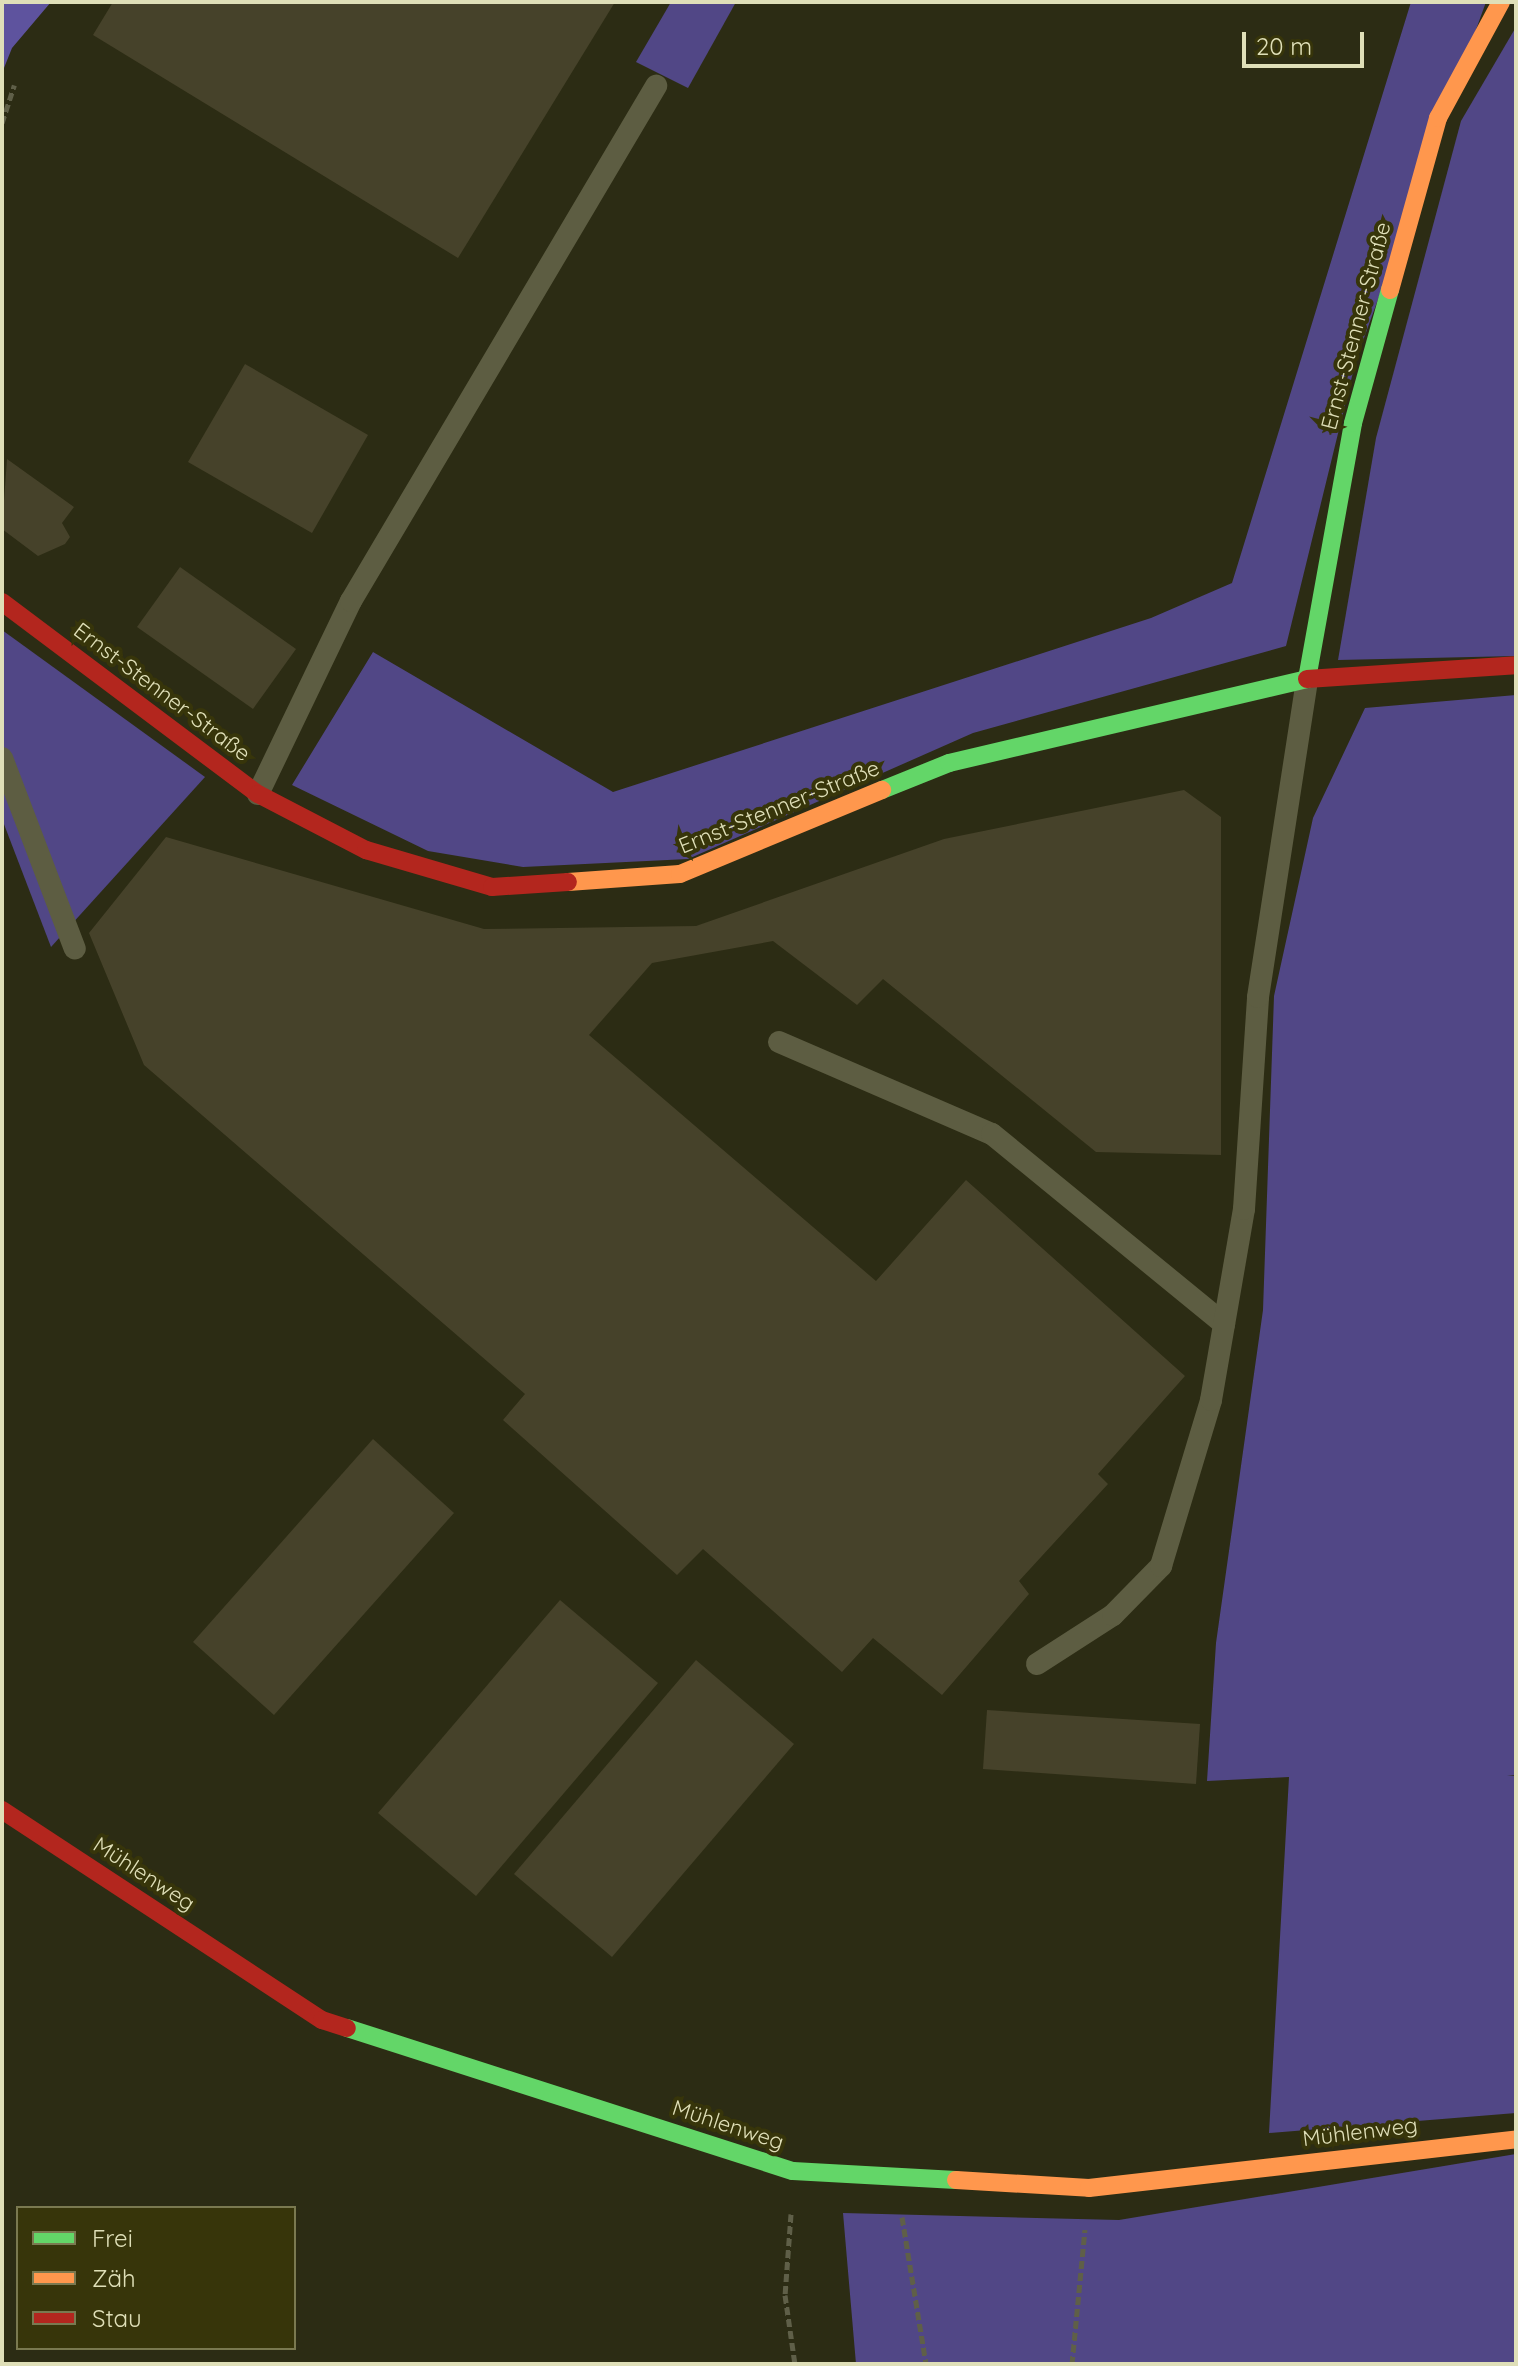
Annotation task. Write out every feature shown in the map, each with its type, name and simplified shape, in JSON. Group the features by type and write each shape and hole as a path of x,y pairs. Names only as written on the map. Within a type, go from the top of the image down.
{"street":[{"name":"Ernst-Stenner-Straße","path":"1307,679 1353,423 1438,118 1501,2"},
{"name":"Ernst-Stenner-Straße","path":"2,602 258,794 366,850 492,887 680,874 949,763 1307,679 1516,665"},
{"name":"Mühlenweg","path":"2,1810 322,2020 793,2171 1089,2188 1516,2139"}],"lane":[{"path":"258,794 351,601 656,86"},
{"path":"2,602 2,627"},
{"path":"1037,1664 1113,1615 1161,1566 1211,1400 1244,1209 1258,997 1307,679"},
{"path":"2,758 75,949"},
{"path":"779,1042 992,1134 1224,1324"}],"path":[{"path":"2,123 14,85"},
{"path":"793,2171 785,2295 795,2364"},
{"path":"896,2177 926,2364"},
{"path":"1072,2364 1089,2188"}],"shaded area":[{"path":"2,2 51,2 12,48 2,73"},
{"path":"671,2 736,2 688,88 636,62"},
{"path":"1411,2 1486,2 1356,360 1286,646 973,733 688,859 523,867 428,851 292,785 373,652 613,792 1151,618 1232,583"},
{"path":"1516,27 1516,656 1338,660 1376,438 1461,121"},
{"path":"2,630 205,777 51,947 2,819"},
{"path":"1516,695 1516,1775 1507,1776 1516,1776 1516,2113 1269,2133 1289,1777 1207,1781 1216,1643 1263,1310 1274,996 1313,818 1365,708"},
{"path":"1516,2154 1516,2364 856,2364 843,2213 1119,2220"}],"building":[{"path":"113,2 615,2 458,258 93,35"},
{"path":"245,364 368,435 312,533 188,462"},
{"path":"7,459 74,507 62,523 70,537 65,544 38,556 2,529"},
{"path":"180,567 296,649 253,709 137,627"},
{"path":"1184,790 1221,817 1221,1155 1096,1152 883,979 857,1005 773,941 652,963 589,1035 876,1281 966,1180 1185,1376 1098,1474 1108,1484 1019,1581 1029,1594 942,1695 873,1638 842,1672 703,1549 677,1575 503,1420 525,1394 144,1065 89,933 166,837 484,929 696,926 944,839"},
{"path":"373,1439 454,1513 274,1715 193,1642"},
{"path":"560,1600 658,1683 476,1896 378,1813"},
{"path":"696,1660 794,1744 612,1957 514,1874"},
{"path":"987,1710 1200,1724 1196,1784 983,1769"}],"traffic: fast":[{"path":"1307,679 1353,423 1390,290"},
{"path":"882,790 949,763 1307,679"},
{"path":"347,2028 793,2171 956,2180"}],"traffic: slow":[{"path":"1390,290 1438,118 1501,2"},
{"path":"568,882 680,874 882,790"},
{"path":"956,2180 1089,2188 1516,2139"}],"traffic: jam":[{"path":"2,602 258,794 366,850 492,887 568,882"},
{"path":"1307,679 1516,665"},
{"path":"2,1810 322,2020 347,2028"}]}
